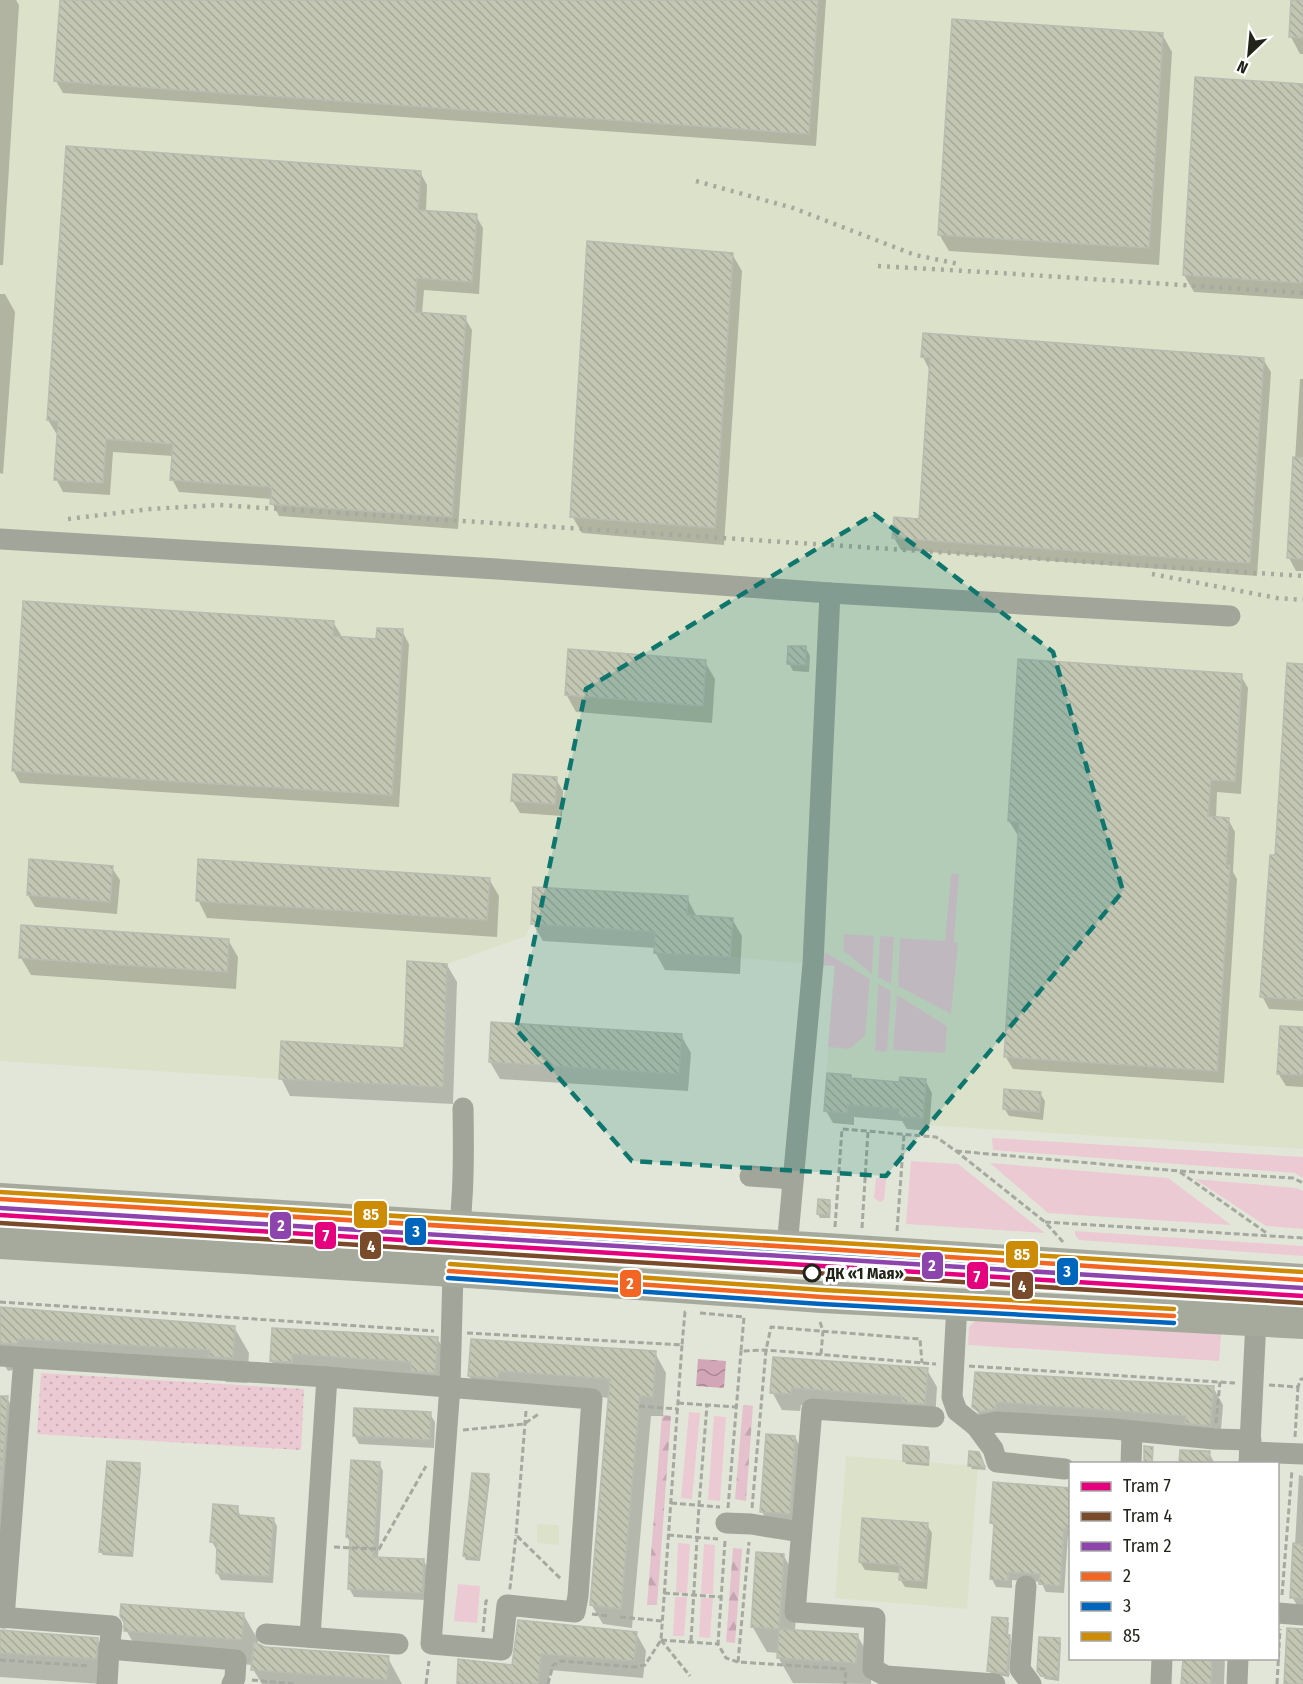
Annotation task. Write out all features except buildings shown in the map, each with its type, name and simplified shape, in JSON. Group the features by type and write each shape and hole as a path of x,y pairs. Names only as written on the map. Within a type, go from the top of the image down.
{"highway":[{"path":"0,1199 1303,1280"},
{"path":"0,1243 822,1297 1303,1323"}],"street":[{"path":"0,539 498,569 830,593 1230,616"},
{"path":"787,1247 813,964 830,593"},
{"path":"0,1356 327,1377 450,1386 592,1399 579,1596 575,1612 507,1605 502,1650 431,1644 450,1386 453,1271 457,1252 464,1167 464,1108"},
{"path":"750,1176 793,1179"},
{"path":"957,1304 952,1396 957,1411 976,1426 993,1449 997,1462 1065,1469"},
{"path":"1250,1452 1256,1320"},
{"path":"24,1358 2,1617 112,1626 107,1684"},
{"path":"310,1637 327,1377"},
{"path":"934,1417 812,1409 795,1612 875,1618 873,1669 886,1676 995,1684"},
{"path":"976,1426 997,1422 1214,1439 1250,1452 1298,1454"},
{"path":"1131,1462 1132,1432"},
{"path":"726,1523 751,1524 801,1532"},
{"path":"1026,1586 1020,1669 1031,1684"},
{"path":"1279,1614 1303,1615"},
{"path":"266,1634 398,1644"},
{"path":"109,1649 236,1660 235,1678 232,1684"},
{"path":"1161,1684 1162,1660"},
{"path":"1236,1684 1238,1660"}],"path":[{"path":"844,1230 835,1227 842,1129 936,1137 1045,1222 1067,1246 1056,1245"},
{"path":"862,1227 868,1131"},
{"path":"897,1230 904,1135"},
{"path":"956,1151 1179,1171 1293,1178 1303,1183"},
{"path":"1179,1171 1269,1235"},
{"path":"1045,1222 1303,1238"},
{"path":"0,1302 682,1345"},
{"path":"548,1684 553,1665 561,1661 634,1667 645,1665 661,1640 670,1503 685,1312 744,1317 736,1407 678,1403"},
{"path":"820,1322 823,1331 821,1354"},
{"path":"766,1350 771,1327 920,1339 922,1363"},
{"path":"741,1351 766,1350 922,1363 1298,1387"},
{"path":"1279,1614 1298,1454 1298,1387 1301,1378 1303,1379"},
{"path":"527,1394 516,1534 579,1596"},
{"path":"446,1431 524,1424 563,1396"},
{"path":"691,1641 707,1404"},
{"path":"639,1406 677,1409"},
{"path":"330,1556 335,1546 379,1549 430,1461"},
{"path":"668,1536 698,1538 726,1523 699,1505 670,1503"},
{"path":"664,1593 721,1597"},
{"path":"620,1617 662,1621"},
{"path":"661,1640 718,1644"},
{"path":"661,1640 690,1676"},
{"path":"426,1684 431,1644"},
{"path":"726,1658 738,1662 846,1669 844,1684"},
{"path":"1277,1684 1278,1660"}],"highlighted area":[{"path":"874,514 1053,652 1123,891 886,1176 632,1161 516,1029 586,689"}],"shaded area":[{"path":"0,0 1303,0 1303,1149 923,1125 923,1118 898,1117 898,1109 848,1105 847,1113 824,1111 834,966 731,957 733,918 687,915 688,896 533,887 531,924 526,936 448,964 443,1087 0,1061"},
{"path":"951,874 959,874 954,942 958,943 951,1014 898,986 900,938 945,941"},
{"path":"844,934 874,936 872,974 843,950"},
{"path":"880,936 894,937 891,984 878,977"},
{"path":"825,952 870,979 865,1036 849,1049 828,1047 835,966 823,965"},
{"path":"878,984 891,991 887,1052 875,1051"},
{"path":"897,995 947,1026 945,1053 893,1050"},
{"path":"992,1138 1303,1157 1303,1178 1295,1173 993,1150"},
{"path":"911,1161 958,1164 1045,1233 906,1224"},
{"path":"990,1163 1168,1178 1231,1225 1048,1213"},
{"path":"876,1178 886,1179 884,1200 880,1202 874,1198"},
{"path":"1195,1179 1296,1188 1303,1191 1303,1229 1266,1226"},
{"path":"1075,1231 1303,1246 1303,1256 1079,1240"},
{"path":"976,1320 1221,1334 1219,1361 968,1345 969,1327"},
{"path":"41,1373 304,1389 301,1450 37,1434"},
{"path":"689,1412 700,1413 692,1499 681,1498"},
{"path":"714,1416 726,1417 720,1501 708,1500"},
{"path":"846,1456 978,1466 967,1609 835,1598"},
{"path":"537,1524 559,1525 559,1545 537,1543"},
{"path":"678,1543 690,1544 687,1593 676,1592"},
{"path":"704,1544 715,1545 713,1594 701,1594"},
{"path":"458,1584 480,1586 477,1623 454,1621"},
{"path":"675,1597 687,1597 684,1636 673,1636"},
{"path":"701,1598 713,1598 710,1638 699,1637"}],"green space":[{"path":"743,1405 753,1406 746,1501 735,1499"},
{"path":"662,1415 671,1416 657,1605 647,1605"},
{"path":"733,1548 742,1549 735,1643 726,1642"}],"water":[{"path":"698,1359 726,1361 724,1388 696,1386"}],"railway":[{"path":"696,181 793,208 915,255 959,264"},
{"path":"878,266 1303,293"},
{"path":"68,519 150,509 219,505 1303,576"},
{"path":"1152,574 1277,598 1303,600"}],"tram line":[{"name":"2","path":"0,1208 1303,1288"},
{"name":"7","path":"0,1215 1303,1296"},
{"name":"4","path":"0,1223 1303,1303"}],"transit line":[{"name":"85","path":"0,1192 1303,1272"},
{"name":"2","path":"0,1199 1303,1280"},
{"name":"3","path":"0,1207 1303,1287"},
{"name":"85","path":"450,1264 822,1290 1174,1309"},
{"name":"2","path":"449,1271 822,1297 1174,1316"},
{"name":"3","path":"448,1278 821,1304 1174,1323"}],"place":[{"name":"ДК «1 Мая»","path":"812,1273"}]}
